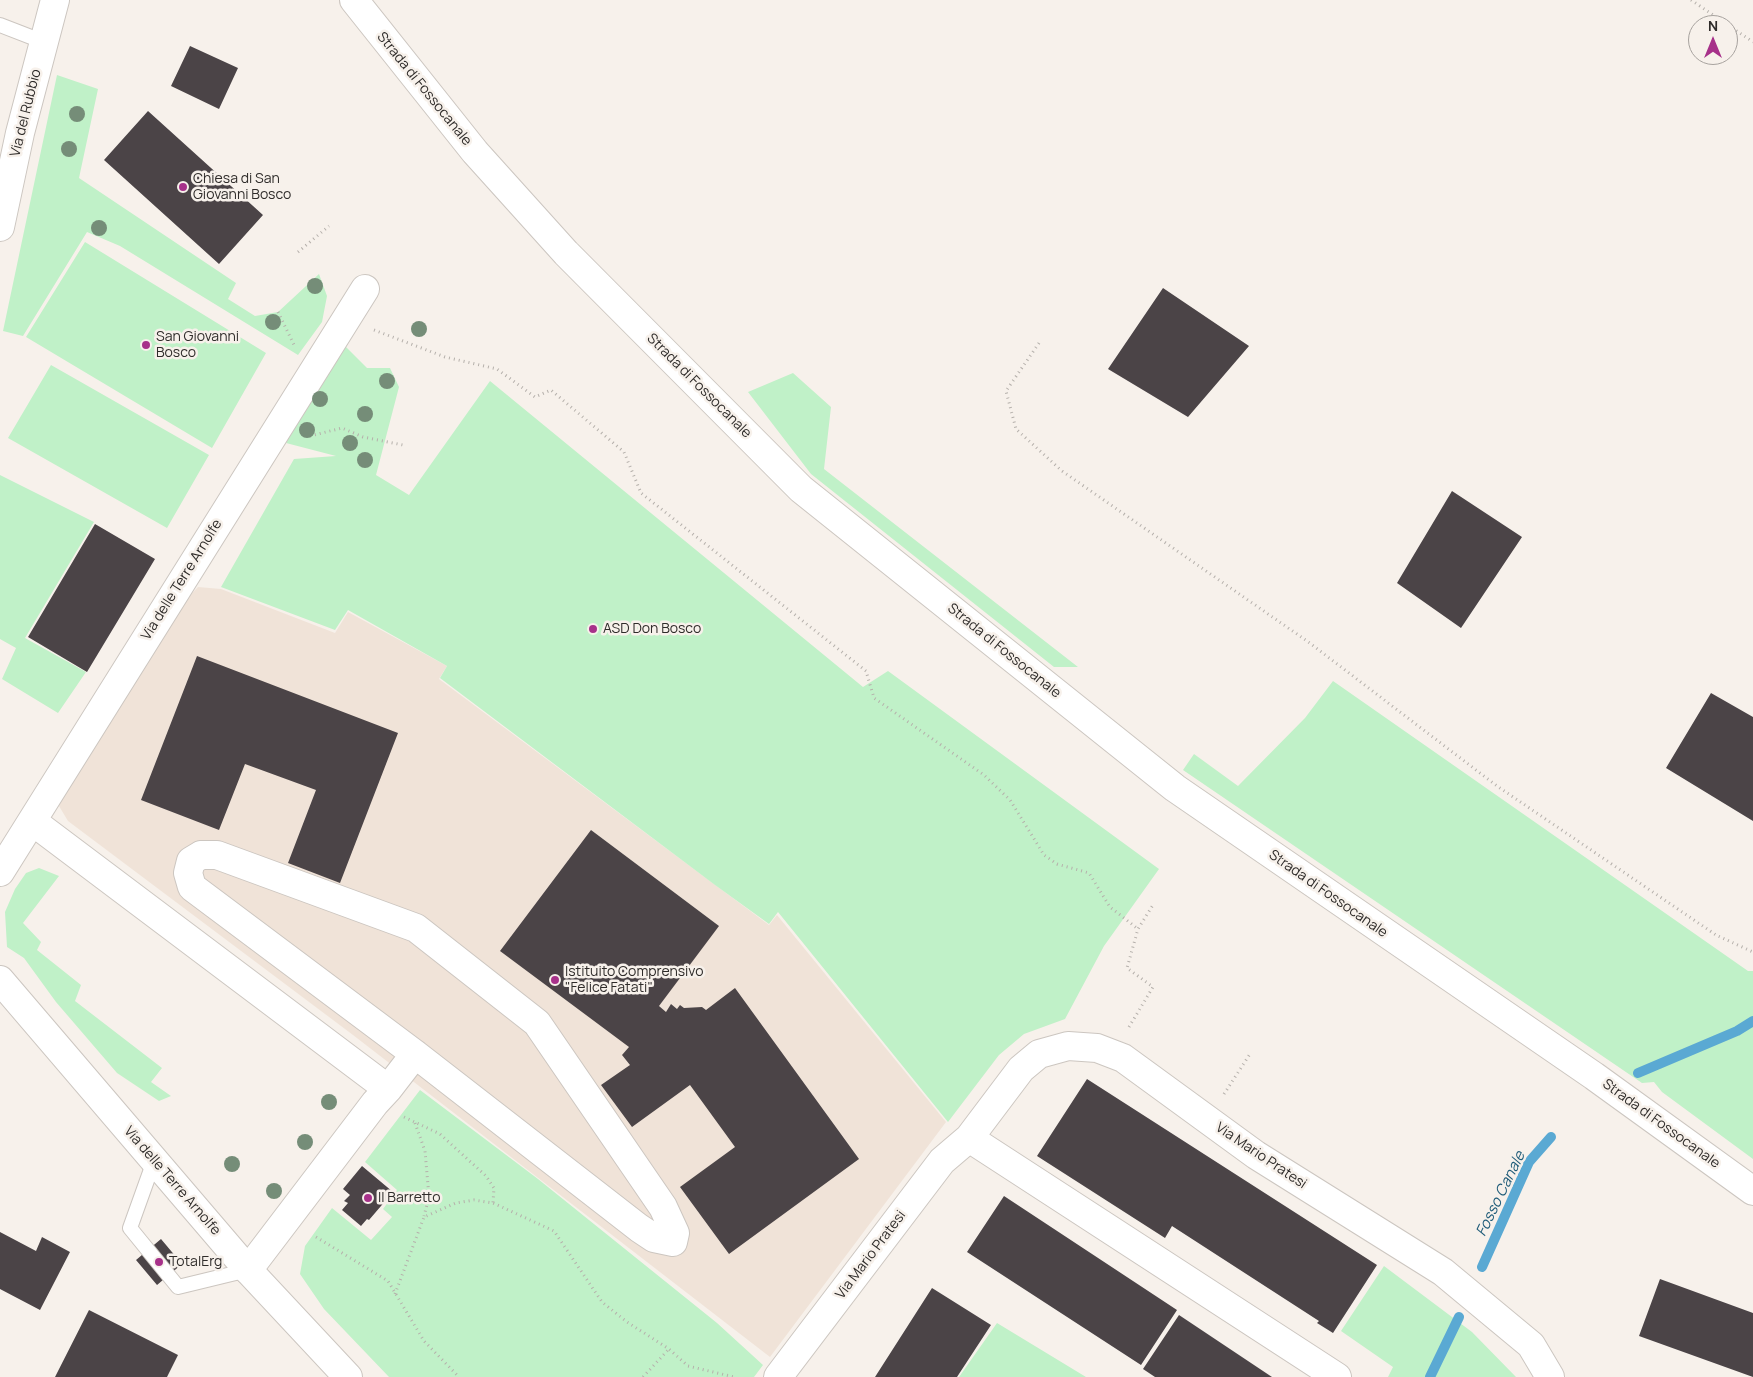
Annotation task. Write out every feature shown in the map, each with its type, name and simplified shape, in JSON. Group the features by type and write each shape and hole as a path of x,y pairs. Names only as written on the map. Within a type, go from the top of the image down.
{"street":[{"name":"Via del Rubbio","path":"0,227 20,133 55,0"},
{"name":"Strada di Fossocanale","path":"354,0 476,152 566,253 801,488 1174,788 1594,1076 1753,1191"},
{"name":"Via delle Terre Arnolfe","path":"0,872 365,289"},
{"path":"32,821 388,1089"},
{"path":"201,855 217,855 416,928 530,1017 537,1023 663,1207 675,1233 673,1242 654,1238 639,1228 415,1054 192,887 188,873 191,861 201,855"},
{"name":"Via delle Terre Arnolfe","path":"0,980 248,1270 348,1377"},
{"name":"Via Mario Pratesi","path":"778,1377 942,1161 969,1138 1021,1068 1040,1054 1068,1046 1097,1048 1123,1058 1256,1155 1443,1272 1531,1345 1550,1377"},
{"path":"248,1270 375,1103 415,1054"},
{"path":"969,1138 1337,1377"}],"lane":[{"path":"0,25 44,42"},
{"path":"154,1161 130,1228 178,1287 248,1270"}],"path":[{"path":"1690,0 1713,15"},
{"path":"1738,32 1753,42"},
{"path":"298,252 329,226"},
{"path":"346,319 445,356 497,369 535,397 551,390 624,452 641,493 866,671 874,698 984,775 1010,800 1044,855 1057,864 1090,873 1110,906 1138,929"},
{"path":"1039,343 1006,391 1016,429 1062,471 1307,641 1498,786 1716,935 1753,952"},
{"path":"273,436 291,438 317,436 342,428 363,437 403,445"},
{"path":"1129,1028 1153,987 1127,968 1138,929 1153,905"},
{"path":"1208,1120 1250,1054"},
{"path":"400,1115 440,1134 486,1176 494,1188 493,1203"},
{"path":"395,1294 430,1197 426,1151 415,1122"},
{"path":"424,1217 456,1203 474,1200 493,1203 554,1231 602,1302 669,1349 688,1366 734,1377"},
{"path":"316,1237 388,1281 424,1341 459,1377"},
{"path":"643,1377 669,1349"}],"shaded area":[{"name":"Istituito Comprensivo \"Felice Fatati\"","path":"198,587 221,589 335,633 348,612 447,666 439,679 769,925 777,915 946,1122 770,1357 353,1035 68,821 59,806 68,787 178,608"}],"green space":[{"path":"57,75 98,89 79,178 236,283 228,299 255,316 278,312 319,274 327,296 322,322 298,355 120,246 87,232 23,336 3,331"},
{"name":"San Giovanni Bosco","path":"85,242 266,353 212,448 26,337"},
{"path":"343,344 367,368 390,368 399,387 376,475 409,495 490,381 863,687 888,671 1159,869 1104,946 1065,1019 1024,1034 999,1055 948,1122 778,912 769,924 715,885 440,678 447,666 348,610 335,630 221,587 294,459 336,456 286,443 306,403 332,368"},
{"path":"51,365 209,455 167,528 8,438"},
{"path":"793,373 831,407 824,469 1078,667 1054,667 811,474 748,392"},
{"path":"0,475 94,522 25,638 86,672 58,713 2,679 16,648 0,639"},
{"path":"1333,681 1748,971 1753,971 1753,1159 1662,1092 1654,1082 1642,1083 1183,770 1194,754 1238,786 1305,718"},
{"path":"39,868 59,876 23,923 41,942 37,950 81,985 75,1001 162,1068 151,1082 171,1096 159,1101 117,1073 56,1002 24,958 7,947 5,912 15,889 26,873"},
{"path":"420,1090 538,1179 717,1323 763,1365 754,1377 389,1377 324,1309 300,1274 305,1246 332,1208 371,1240 392,1217 383,1209 397,1190 365,1162"},
{"path":"1384,1266 1472,1332 1516,1377 1388,1377 1393,1367 1341,1331"},
{"path":"997,1323 1086,1377 959,1377"}],"building":[{"path":"190,46 238,68 219,109 171,86"},
{"name":"Chiesa di San Giovanni Bosco","path":"148,111 263,215 219,264 104,160"},
{"path":"1163,288 1249,346 1188,417 1108,369"},
{"path":"1452,491 1522,537 1461,628 1397,583"},
{"path":"95,524 155,559 87,672 28,637"},
{"path":"197,656 398,733 340,883 288,863 316,790 245,764 219,830 141,800"},
{"path":"1711,693 1753,717 1753,821 1666,768"},
{"path":"591,830 719,926 659,1006 666,1012 671,1004 677,1009 680,1005 684,1008 702,1007 706,1010 735,988 859,1159 729,1254 680,1187 735,1147 690,1085 632,1127 601,1085 630,1065 622,1055 629,1047 500,951"},
{"path":"1087,1079 1377,1265 1333,1333 1317,1323 1319,1321 1172,1226 1165,1238 1037,1156"},
{"name":"Il Barretto","path":"362,1166 393,1192 369,1220 367,1219 361,1226 342,1210 348,1203 344,1201 350,1195 343,1189"},
{"path":"1004,1196 1177,1310 1141,1365 967,1252"},
{"path":"0,1232 36,1251 42,1237 70,1252 40,1310 0,1289"},
{"name":"TotalErg","path":"161,1239 182,1264 157,1285 136,1260"},
{"path":"1660,1279 1753,1313 1753,1377 1639,1336"},
{"path":"932,1288 991,1325 957,1377 875,1377"},
{"path":"89,1310 178,1355 167,1377 55,1377"},
{"path":"1179,1315 1272,1377 1155,1377 1143,1369"}],"waterway":[{"name":"Fosso Canale","path":"1638,1073 1737,1031 1753,1021"},
{"name":"Fosso Canale","path":"1482,1267 1529,1162 1551,1137"},
{"name":"Fosso Canale","path":"1430,1377 1459,1317"}],"place":[{"name":"Chiesa di San Giovanni Bosco","path":"183,187"},
{"name":"San Giovanni Bosco","path":"146,345"},
{"name":"ASD Don Bosco","path":"593,629"},
{"name":"Istituito Comprensivo \"Felice Fatati\"","path":"555,980"},
{"name":"Il Barretto","path":"368,1198"},
{"name":"TotalErg","path":"159,1262"}]}
